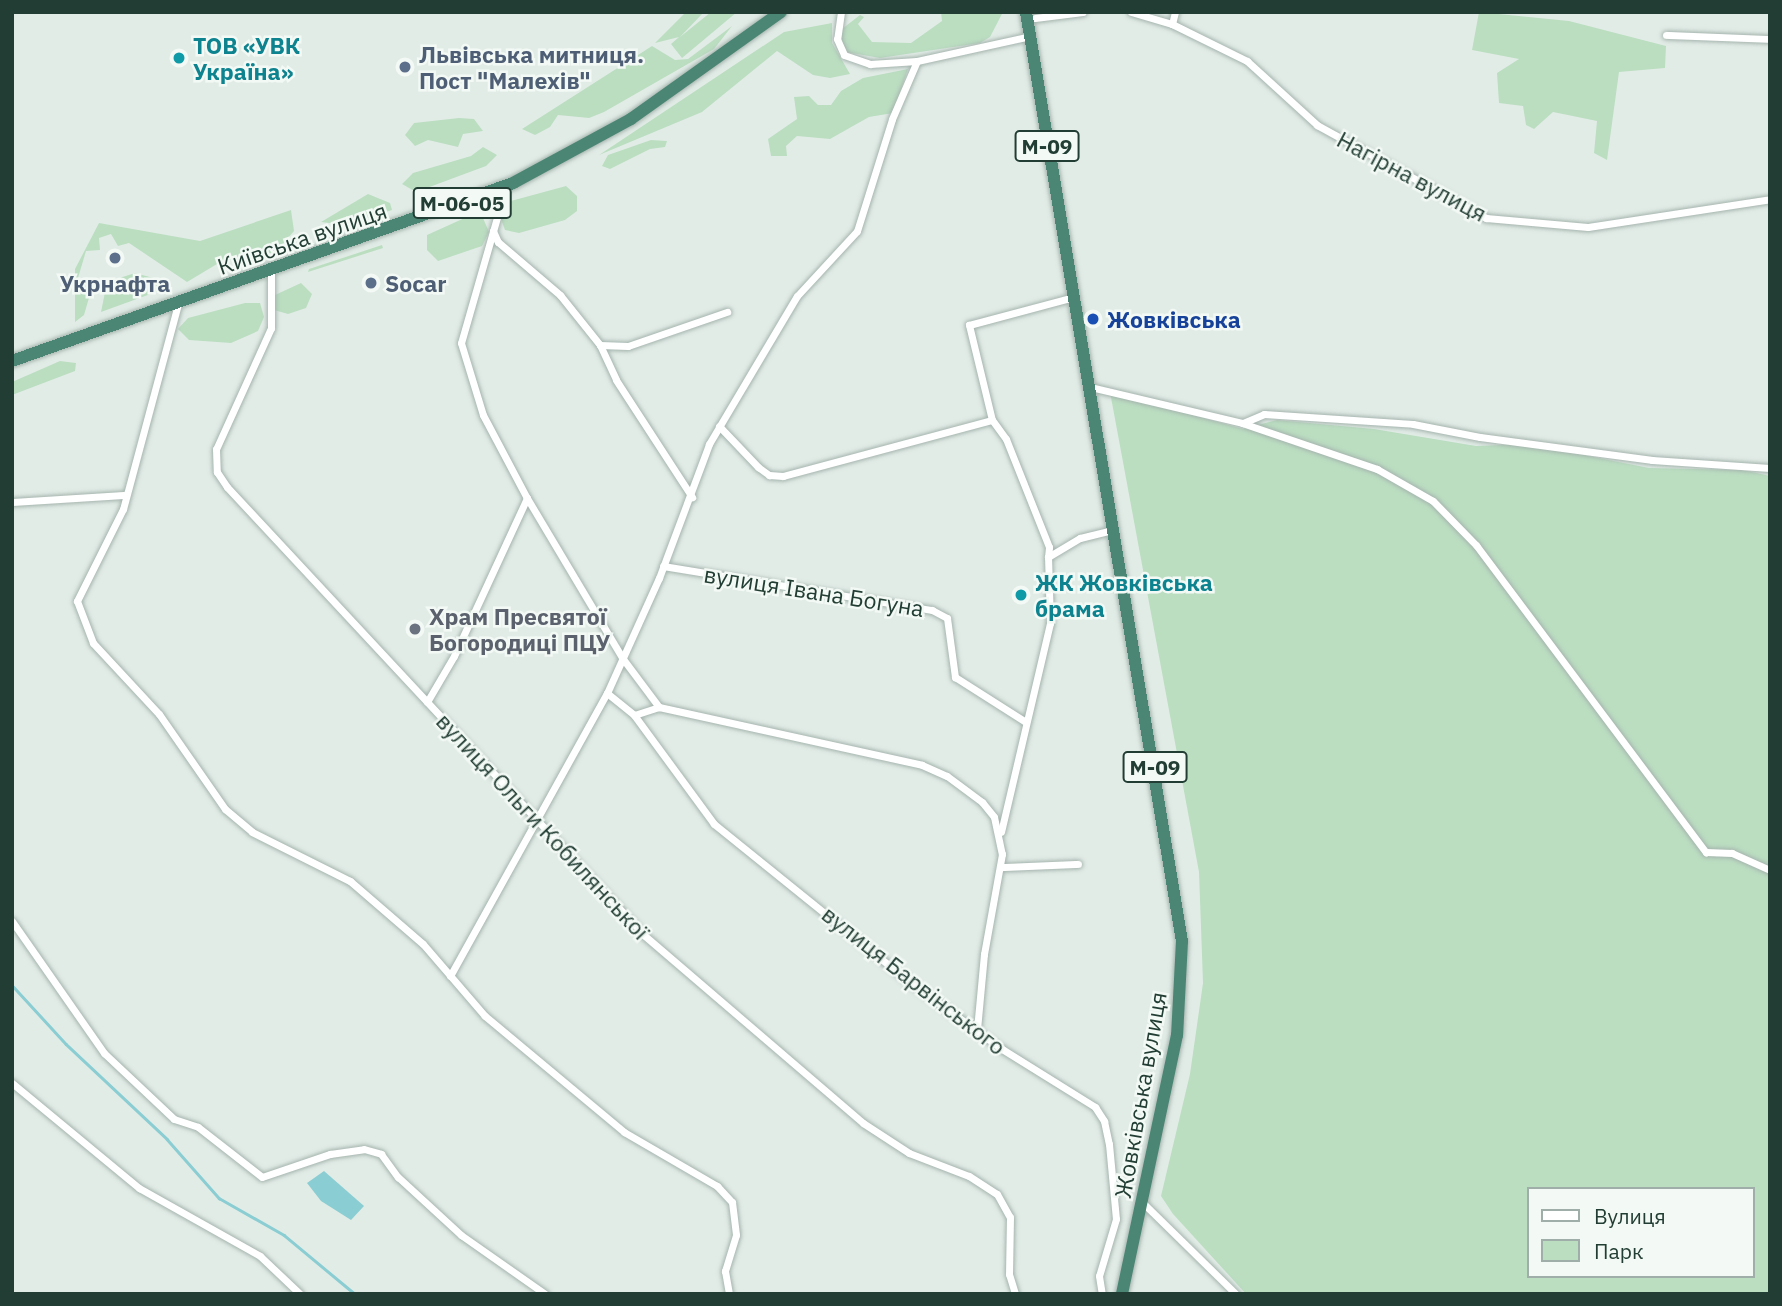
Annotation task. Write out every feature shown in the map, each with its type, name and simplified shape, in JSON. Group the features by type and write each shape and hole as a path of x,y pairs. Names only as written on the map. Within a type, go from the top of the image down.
{"highway":[{"name":"Київська вулиця","path":"12,361 506,186 609,132 705,70 780,12"},
{"name":"М-09","path":"1032,14 1031,36 1073,297"},
{"name":"Жовківська вулиця","path":"1073,297 1182,941 1177,1035 1122,1294"}],"street":[{"path":"841,12 837,39 844,55 870,64 917,61 1031,36"},
{"path":"1032,14 1083,12"},
{"name":"Нагірна вулиця","path":"1131,12 1172,24 1247,61 1317,125 1486,218 1588,228 1721,203 1770,199"},
{"path":"1172,24 1175,12"},
{"path":"1666,35 1770,39"},
{"path":"450,976 540,819 607,693 692,497 719,426 797,296 842,251 864,213 892,119 917,61"},
{"path":"506,186 461,342 483,415 527,498 623,659 659,707"},
{"path":"493,231 498,242 561,295 600,345 616,380 692,497"},
{"name":"вулиця Ольги Кобилянської","path":"271,271 271,328 216,449 217,472 646,936 863,1123 909,1153 970,1175 997,1194 1010,1217 1009,1274 1015,1294"},
{"path":"976,1029 984,954 1002,867 1000,835 1024,721 1050,623 1049,547 1006,439 992,420 969,325 1073,297"},
{"path":"178,304 124,495 123,509 77,601 93,643 159,714 225,808 252,832 349,881 423,944 485,1016 624,1132 701,1175 733,1202 736,1235 725,1270 729,1294"},
{"path":"600,345 628,346 727,312"},
{"path":"1090,387 1242,424 1377,469 1433,501 1476,545 1706,852 1732,853 1770,870"},
{"path":"1242,424 1264,414 1413,424 1480,438 1652,460 1770,468"},
{"path":"719,426 758,467 783,476 992,420"},
{"path":"12,502 124,495"},
{"path":"427,702 454,656 527,498"},
{"path":"1048,557 1080,538 1114,529"},
{"name":"вулиця Івана Богуна","path":"663,566 932,610 947,618 955,677 1024,721"},
{"name":"вулиця Барвінського","path":"607,693 634,715 714,824 915,986 976,1029 1083,1097 1104,1121 1116,1219 1099,1276 1102,1294"},
{"path":"634,715 659,707 922,765 947,776 982,802 1000,835"},
{"path":"1002,867 1078,864"},
{"path":"12,921 104,1053 174,1119 198,1127 262,1177 330,1154 364,1149 382,1154 398,1177 461,1235 545,1294"},
{"path":"12,1083 139,1188 260,1256 300,1294"},
{"path":"1143,1203 1236,1294"}],"green space":[{"path":"686,12 704,12 680,37 711,12 737,12 682,58 671,44 679,37 655,43"},
{"path":"941,12 1003,12 990,37 980,43 880,58 846,52 841,41 842,29 860,15 864,17 858,24 872,42 911,43 942,21"},
{"path":"1479,12 1569,21 1666,46 1665,68 1619,72 1607,160 1594,153 1597,121 1553,112 1534,129 1526,125 1523,106 1499,103 1497,73 1519,59 1472,50"},
{"path":"832,23 832,43 850,74 830,78 813,75 777,51 702,112 599,155 784,32"},
{"path":"732,26 714,49 604,112 589,118 558,115 550,127 535,135 522,129 652,46 675,60 688,59"},
{"path":"908,69 893,113 869,117 830,139 797,136 786,146 787,156 771,156 768,139 797,119 794,97 809,96 818,105 831,105 841,91 863,78"},
{"path":"474,119 483,131 463,134 458,147 428,140 415,146 405,135 414,123"},
{"path":"651,140 667,141 665,147 650,149 610,169 602,166 608,155"},
{"path":"483,147 497,155 486,166 416,192 402,184 413,173 471,156"},
{"path":"566,186 577,196 577,211 565,220 519,233 505,230 500,216 507,202"},
{"path":"368,194 390,203 392,210 346,225 321,222"},
{"path":"291,210 294,231 276,252 222,261 187,282 129,243 118,246 111,234 99,238 100,250 86,251 78,278 91,291 84,315 75,322 75,269 99,223 200,241"},
{"path":"469,216 483,218 489,232 482,246 438,261 427,250 427,235"},
{"path":"382,245 383,248 308,272 309,269"},
{"path":"135,273 157,279 167,288 101,312 107,282"},
{"path":"301,283 312,294 306,308 288,314 274,310 275,295"},
{"path":"245,303 260,303 264,317 258,331 231,343 189,340 178,329 188,318"},
{"path":"60,361 76,363 75,371 12,395 12,382"},
{"path":"1110,392 1243,429 1277,420 1374,429 1476,446 1528,444 1649,468 1743,470 1770,476 1770,1294 1246,1294 1173,1214 1161,1196 1190,1074 1203,983 1199,872"}],"water":[{"path":"324,1171 364,1206 351,1220 321,1201 307,1183"}],"waterway":[{"path":"12,985 66,1044 167,1139 219,1198 284,1235 355,1294"}],"place":[{"name":"ТОВ «УВК Україна»","path":"179,58"},
{"name":"Львівська митниця. Пост \"Малехів\"","path":"405,67"},
{"name":"Укрнафта","path":"115,258"},
{"name":"Socar","path":"371,283"},
{"name":"Жовківська","path":"1093,319"},
{"name":"ЖК Жовківська брама","path":"1021,595"},
{"name":"Храм Пресвятої Богородиці ПЦУ","path":"415,629"}]}
